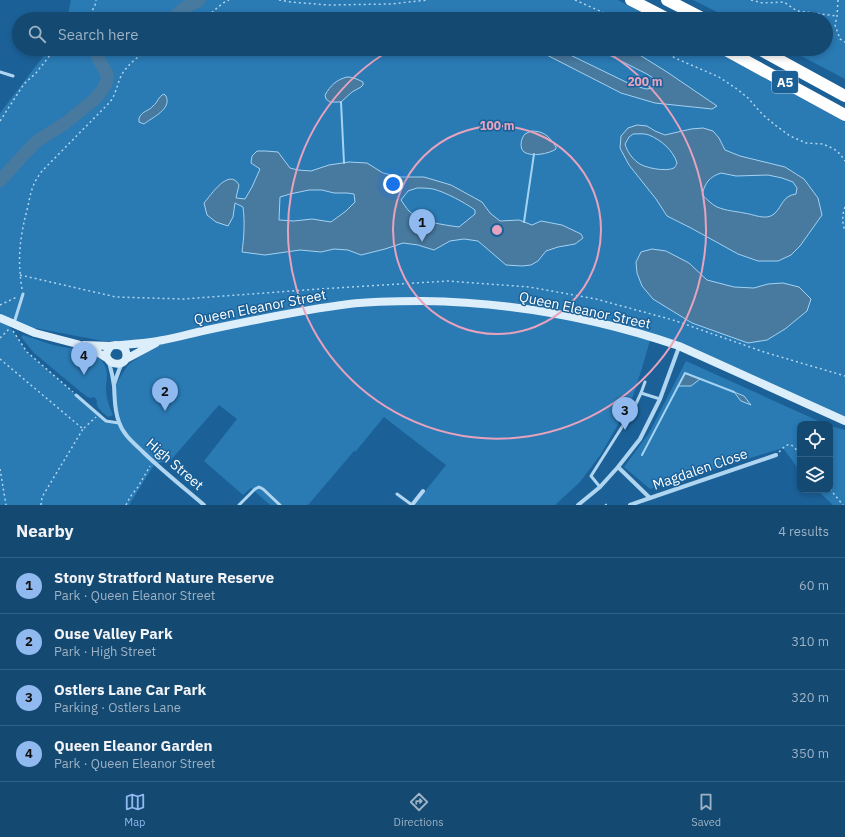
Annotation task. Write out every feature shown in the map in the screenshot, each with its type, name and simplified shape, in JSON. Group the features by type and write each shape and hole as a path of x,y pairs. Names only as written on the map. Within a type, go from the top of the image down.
{"highway":[{"path":"631,0 654,12"},
{"path":"667,0 691,12"},
{"name":"A5","path":"737,56 845,114"},
{"name":"A5","path":"772,56 845,96"}],"street":[{"name":"Queen Eleanor Street","path":"121,345 162,340 266,318 351,304 396,301 431,301 467,302 508,306 547,312 651,336 679,346 845,421"},
{"path":"0,318 35,333 78,344 97,352 112,363 119,364 124,361"},
{"name":"Queen Eleanor Street","path":"124,361 162,340"},
{"path":"78,344 111,346 121,345 125,350 127,356 118,370 113,394 119,423"},
{"path":"111,346 107,352 114,387"},
{"path":"578,505 600,488 640,439 660,399 679,346"},
{"name":"High Street","path":"119,423 130,440 204,505"},
{"name":"Magdalen Close","path":"618,467 650,498 776,455"},
{"path":"412,505 423,491"},
{"path":"630,505 650,498"}],"lane":[{"path":"0,72 13,76"},
{"path":"14,324 23,294"},
{"path":"600,488 591,476 634,408 645,382"},
{"path":"641,394 660,399"},
{"path":"76,395 106,421 119,423"},
{"path":"239,505 255,489 259,488 263,489 280,505"},
{"path":"397,494 412,505"}],"path":[{"path":"92,12 96,0"},
{"path":"212,12 229,0"},
{"path":"279,0 328,4 391,4 428,0"},
{"path":"575,0 602,12"},
{"path":"751,0 763,3 784,2 797,11 805,12"},
{"path":"838,0 835,25 840,39 845,42"},
{"path":"833,16 837,16"},
{"path":"0,120 24,84 36,73 49,56"},
{"path":"0,304 23,294 19,258 20,241 32,190 38,177 110,102 114,96 122,74 140,56"},
{"path":"672,56 719,77 737,89 748,98 762,114 790,136 806,143 823,144 834,149 845,161"},
{"path":"845,207 843,221 845,230"},
{"path":"0,338 10,328 27,352 76,395"},
{"path":"0,359 83,429"},
{"path":"41,505 42,497 83,429 98,414"},
{"path":"776,455 785,445 790,444 797,451"},
{"path":"126,505 153,461"},
{"path":"0,469 6,505"},
{"path":"833,492 844,504"},
{"path":"605,505 609,505"}],"shaded area":[{"path":"71,0 618,0 641,12 68,12"},
{"path":"693,0 845,0 845,79 801,56 833,56 833,12 717,12"},
{"path":"44,56 724,56 845,122 845,421 651,337 631,402 601,454 580,482 555,505 414,505 446,465 384,417 308,505 270,505 251,488 243,495 204,461 237,419 219,405 170,461 154,465 129,505 0,505 0,113","holes":["6,321 14,324 103,341 174,338 146,352 128,365 114,387 119,423 106,421 27,352"]},
{"path":"549,56 572,56 632,85 646,89 653,88 655,84 653,78 611,56 641,56 717,106 712,109 655,103 621,93"},
{"path":"347,77 355,78 363,82 363,85 341,102 330,102 326,99 325,95 332,86 337,81"},
{"path":"164,94 167,101 164,109 144,124 139,122 139,118 142,114 151,108"},
{"path":"637,125 647,126 665,135 703,128 713,131 719,138 725,150 740,156 785,167 804,179 818,198 822,215 800,246 791,255 778,261 758,261 738,254 667,216 656,199 629,165 620,148 621,136 628,128","holes":["633,134 647,134 662,143 673,154 677,163 675,167 666,170 649,168 637,162 630,154 625,144 629,137","721,173 736,176 768,175 782,178 793,182 797,188 796,194 785,199 777,211 771,216 767,217 724,209 715,206 702,195 708,181 713,176"]},
{"path":"531,131 546,135 556,149 540,154 527,154 524,152 521,148 522,140 525,134"},
{"path":"257,151 278,152 290,168 298,170 311,171 329,165 349,162 367,163 383,173 401,177 424,177 451,185 482,202 490,213 500,221 519,220 532,225 541,221 562,225 581,234 583,238 575,244 546,251 538,261 531,265 522,266 506,265 478,241 464,239 450,241 434,250 418,245 403,243 361,255 348,250 334,249 321,252 300,250 265,255 242,252 244,230 243,207 235,203 233,217 228,226 216,222 207,215 204,203 220,184 230,179 235,180 239,185 236,198 245,199 260,169 251,163 252,156","holes":["417,188 438,190 475,210 475,214 459,227 419,218 413,215 401,200 408,191","309,190 354,194 355,202 331,222 312,219 294,221 279,220 280,197"]},
{"path":"652,249 666,251 689,263 707,280 734,287 754,288 768,284 783,283 799,287 811,299 807,311 785,329 767,340 748,343 692,323 653,299 642,286 637,273 636,262 641,252"},
{"path":"23,335 53,345 92,353 98,357 103,362 106,369 107,395 113,415 108,417 98,408 97,400 94,397 87,397 34,353 21,337"},
{"path":"686,361 818,421 797,421 797,467 783,448 650,489 624,467 649,433"},
{"path":"685,373 700,379 691,386 678,386"},
{"path":"734,392 744,396 751,405 741,401"},
{"path":"833,427 845,430 845,505 833,505 820,493 833,493"}],"waterway":[{"path":"180,12 199,0"},
{"path":"0,181 37,141 64,124 94,100 103,89 107,81 107,74 97,56"},
{"path":"341,102 344,163"},
{"path":"524,222 534,154"},
{"path":"642,455 685,373 734,392"}],"place":[{"name":"Stony Stratford Nature Reserve","path":"422,242"},
{"name":"Queen Eleanor Garden","path":"84,375"},
{"name":"Ouse Valley Park","path":"165,411"},
{"name":"Ostlers Lane Car Park","path":"625,430"}]}
